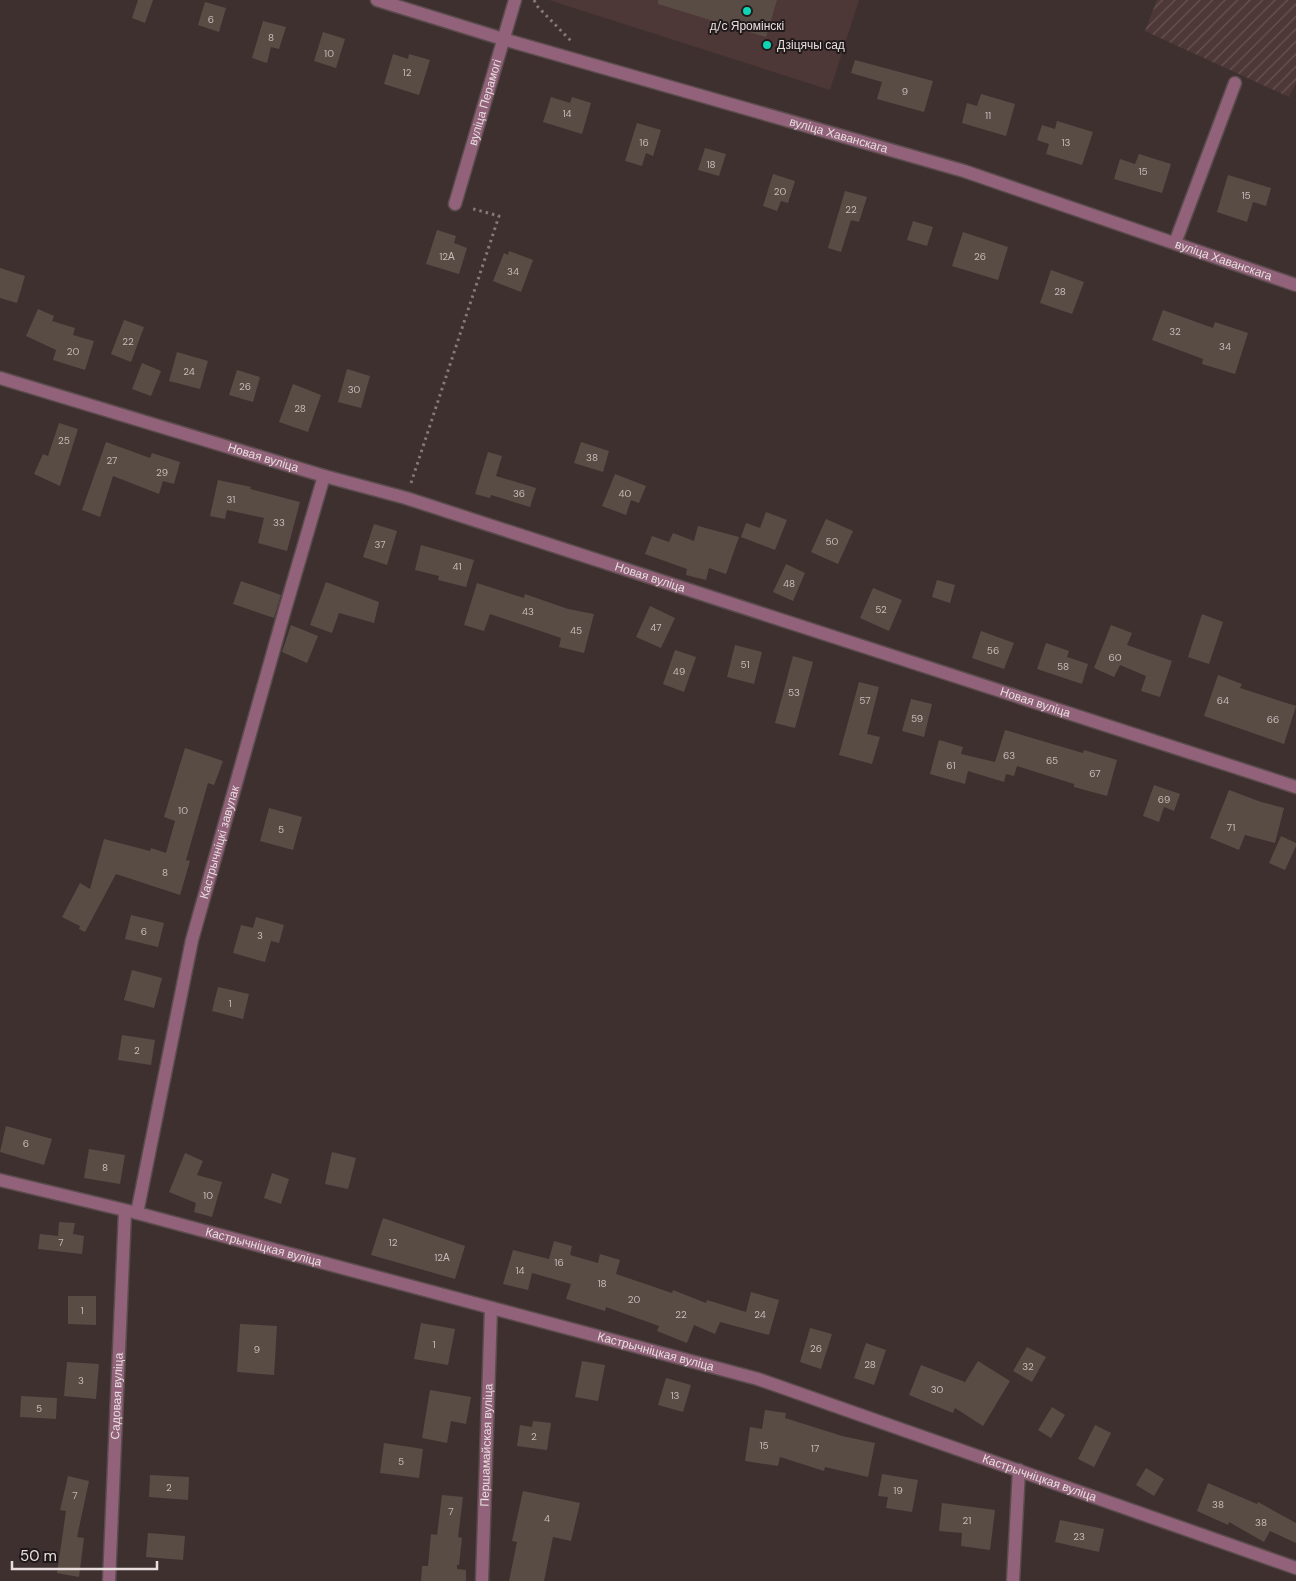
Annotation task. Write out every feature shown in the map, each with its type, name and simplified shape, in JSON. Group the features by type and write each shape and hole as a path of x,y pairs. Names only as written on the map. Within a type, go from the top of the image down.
{"street":[{"name":"вуліца Хаванскага","path":"378,0 503,39 964,171 1296,284"},
{"name":"вуліца Перамогі","path":"455,204 515,0"},
{"path":"1175,243 1235,83"},
{"name":"Новая вуліца","path":"0,378 324,476 406,498 1296,787"},
{"name":"Кастрычніцкі завулак","path":"131,1212 192,940 324,476"},
{"name":"Кастрычніцкая вуліца","path":"0,1180 131,1212 758,1379 1296,1568"},
{"name":"Садовая вуліца","path":"110,1581 131,1212"},
{"name":"Першамайская вуліца","path":"482,1581 491,1308"},
{"path":"1013,1581 1019,1470"}],"path":[{"path":"534,0 538,8 576,46"},
{"path":"406,498 499,216 455,204"}],"shaded area":[{"name":"Дзіцячы сад","path":"549,0 859,0 830,90"},
{"path":"1157,0 1296,0 1296,83 1289,97 1145,31"}],"building":[{"path":"138,0 153,0 145,23 132,18"},
{"name":"д/с Яромінскі","path":"658,0 777,0 766,37 658,4"},
{"path":"205,2 226,8 219,32 198,25"},
{"path":"263,21 286,27 279,49 271,47 267,63 252,58"},
{"path":"323,32 345,39 336,68 314,61"},
{"path":"393,54 408,59 409,54 430,60 419,95 384,84"},
{"path":"855,60 933,81 924,112 877,99 882,82 851,73"},
{"path":"981,94 1015,104 1006,136 962,123 967,103 977,106"},
{"path":"551,97 570,103 572,97 591,103 582,134 543,122"},
{"path":"1057,121 1093,132 1082,165 1046,154 1049,144 1037,140 1042,125 1055,129"},
{"path":"637,123 661,130 653,156 646,153 642,166 625,161"},
{"path":"705,148 726,154 719,176 698,170"},
{"path":"1139,154 1171,164 1162,193 1114,179 1120,159 1135,164"},
{"path":"773,174 795,181 788,203 781,201 777,211 763,206"},
{"path":"1228,175 1271,188 1266,206 1253,202 1247,222 1217,212"},
{"path":"845,191 867,197 859,222 851,220 841,252 828,248"},
{"path":"913,221 933,227 927,246 907,240"},
{"path":"437,230 456,236 454,243 467,248 459,274 426,264"},
{"path":"963,232 1008,247 998,280 952,266"},
{"path":"509,251 533,260 521,292 493,281 504,253 508,255"},
{"path":"0,268 25,276 17,303 0,298"},
{"path":"1051,270 1084,282 1072,314 1040,303"},
{"path":"38,309 54,316 52,321 75,328 73,335 94,341 85,370 53,360 56,350 26,336"},
{"path":"1163,310 1213,328 1215,322 1248,333 1235,374 1202,364 1203,359 1152,340"},
{"path":"124,320 144,327 131,362 111,354"},
{"path":"177,352 208,361 200,389 169,381"},
{"path":"142,363 161,371 151,396 132,389"},
{"path":"347,369 370,376 361,408 338,402"},
{"path":"237,370 260,377 253,402 229,395"},
{"path":"293,384 321,395 308,432 279,422"},
{"path":"59,423 78,429 60,486 34,474 43,454 48,456"},
{"path":"106,442 150,458 152,453 180,462 174,484 163,481 159,494 113,476 100,517 82,510"},
{"path":"581,442 609,451 603,472 574,463"},
{"path":"488,452 502,456 496,476 536,488 530,507 491,495 490,498 475,494"},
{"path":"615,474 646,486 639,503 631,500 626,515 602,506"},
{"path":"218,480 251,487 250,489 300,502 287,551 258,543 264,518 227,510 225,519 210,516"},
{"path":"766,512 787,520 775,550 741,537 746,523 760,528"},
{"path":"826,519 853,531 838,564 811,552"},
{"path":"374,524 397,531 387,565 363,557"},
{"path":"698,526 739,537 726,574 709,568 706,580 686,575 687,569 645,554 652,536 669,542 673,533 694,541"},
{"path":"421,545 474,560 466,587 438,580 439,576 415,570"},
{"path":"786,564 805,573 793,601 773,592"},
{"path":"937,580 955,585 950,603 932,597"},
{"path":"241,581 281,595 274,618 233,604"},
{"path":"326,582 379,602 374,623 339,613 332,633 310,625"},
{"path":"477,583 524,598 525,594 568,609 594,614 584,653 559,647 561,638 490,614 484,631 464,625"},
{"path":"873,588 902,600 889,631 860,618"},
{"path":"650,606 675,618 661,648 636,637"},
{"path":"1202,614 1223,622 1209,664 1188,657"},
{"path":"291,625 318,636 307,663 282,652"},
{"path":"1111,625 1132,633 1127,645 1172,661 1160,697 1141,691 1146,676 1120,665 1114,677 1094,668"},
{"path":"981,631 1014,643 1004,669 972,658"},
{"path":"1046,643 1069,651 1067,657 1088,664 1082,684 1037,669"},
{"path":"735,645 762,652 754,684 727,677"},
{"path":"675,650 696,657 684,692 663,684"},
{"path":"793,656 813,662 795,728 775,723"},
{"path":"1218,675 1242,684 1240,688 1296,706 1284,744 1204,716"},
{"path":"859,682 879,687 867,734 880,737 872,764 839,755"},
{"path":"911,699 932,704 924,737 902,731"},
{"path":"1005,730 1083,753 1084,750 1117,760 1107,796 1074,787 1074,784 1017,766 1014,776 1006,774 1004,782 968,771 965,784 930,774 939,740 963,747 961,754 995,762"},
{"path":"185,748 223,761 214,785 208,783 186,860 190,861 180,895 116,874 85,932 79,929 80,926 62,917 80,883 90,889 104,839 150,851 151,848 166,853 175,821 164,817"},
{"path":"1154,785 1180,794 1174,811 1164,807 1159,822 1143,816"},
{"path":"1229,790 1284,808 1275,843 1245,835 1239,850 1210,838"},
{"path":"269,808 302,817 293,850 260,841"},
{"path":"1281,836 1296,843 1285,870 1269,863"},
{"path":"131,915 164,923 158,947 125,939"},
{"path":"256,917 284,925 279,943 271,941 265,962 233,953 241,925 253,928"},
{"path":"132,970 162,978 154,1008 124,1000"},
{"path":"218,987 249,994 243,1019 212,1011"},
{"path":"122,1035 155,1040 151,1065 118,1060"},
{"path":"6,1126 52,1139 44,1165 0,1152"},
{"path":"89,1149 125,1155 120,1184 84,1178"},
{"path":"332,1152 356,1158 348,1189 325,1184"},
{"path":"185,1153 203,1161 197,1175 222,1182 212,1217 194,1212 196,1203 169,1192"},
{"path":"272,1173 289,1179 281,1204 264,1198"},
{"path":"383,1218 465,1246 455,1279 371,1255"},
{"path":"59,1222 75,1223 73,1234 84,1236 82,1254 38,1249 40,1234 58,1236"},
{"path":"554,1241 572,1246 570,1255 598,1263 600,1254 620,1260 616,1274 672,1293 673,1290 706,1303 707,1300 746,1312 751,1292 779,1300 769,1335 720,1322 715,1334 694,1325 687,1343 657,1331 659,1326 606,1307 605,1311 566,1299 571,1284 532,1273 528,1290 503,1284 513,1250 549,1259"},
{"path":"68,1296 96,1296 96,1325 68,1324"},
{"path":"421,1323 455,1329 448,1365 414,1359"},
{"path":"240,1324 277,1326 274,1375 237,1372"},
{"path":"810,1328 832,1334 821,1369 800,1362"},
{"path":"866,1343 886,1350 874,1385 854,1378"},
{"path":"1027,1347 1046,1357 1032,1382 1013,1371"},
{"path":"582,1361 605,1365 598,1401 575,1397"},
{"path":"978,1361 1010,1381 983,1426 955,1408 953,1413 909,1395 921,1365 965,1382"},
{"path":"67,1362 99,1364 96,1399 64,1396"},
{"path":"666,1378 691,1385 683,1412 658,1405"},
{"path":"430,1390 471,1397 466,1424 451,1421 447,1443 422,1438"},
{"path":"21,1396 57,1398 56,1419 20,1417"},
{"path":"1052,1407 1065,1415 1051,1438 1038,1430"},
{"path":"765,1410 786,1413 785,1418 842,1436 875,1443 868,1477 825,1467 824,1471 780,1457 778,1466 745,1461 750,1427 762,1429"},
{"path":"533,1421 551,1423 547,1450 517,1446 520,1425 532,1427"},
{"path":"1095,1425 1111,1433 1094,1467 1078,1459"},
{"path":"384,1443 423,1449 419,1478 380,1473"},
{"path":"1146,1468 1164,1479 1154,1496 1136,1485"},
{"path":"882,1474 918,1480 912,1512 886,1508 888,1497 878,1496"},
{"path":"150,1475 189,1477 188,1500 149,1497"},
{"path":"68,1476 89,1481 77,1537 84,1538 79,1577 57,1573 66,1511 60,1510"},
{"path":"1208,1483 1257,1504 1258,1502 1296,1523 1296,1543 1270,1531 1264,1542 1229,1522 1228,1525 1197,1511"},
{"path":"523,1491 580,1503 571,1541 553,1537 544,1581 509,1581 517,1542 512,1541"},
{"path":"442,1495 463,1497 458,1537 462,1538 457,1569 466,1570 466,1581 421,1581 422,1566 428,1566 431,1534 437,1535"},
{"path":"942,1503 995,1510 990,1550 961,1546 962,1533 939,1531"},
{"path":"1060,1520 1104,1529 1099,1552 1055,1542"},
{"path":"148,1533 185,1536 183,1560 146,1557"}],"place":[{"name":"д/с Яромінскі","path":"747,11"},
{"name":"Дзіцячы сад","path":"767,45"}]}
